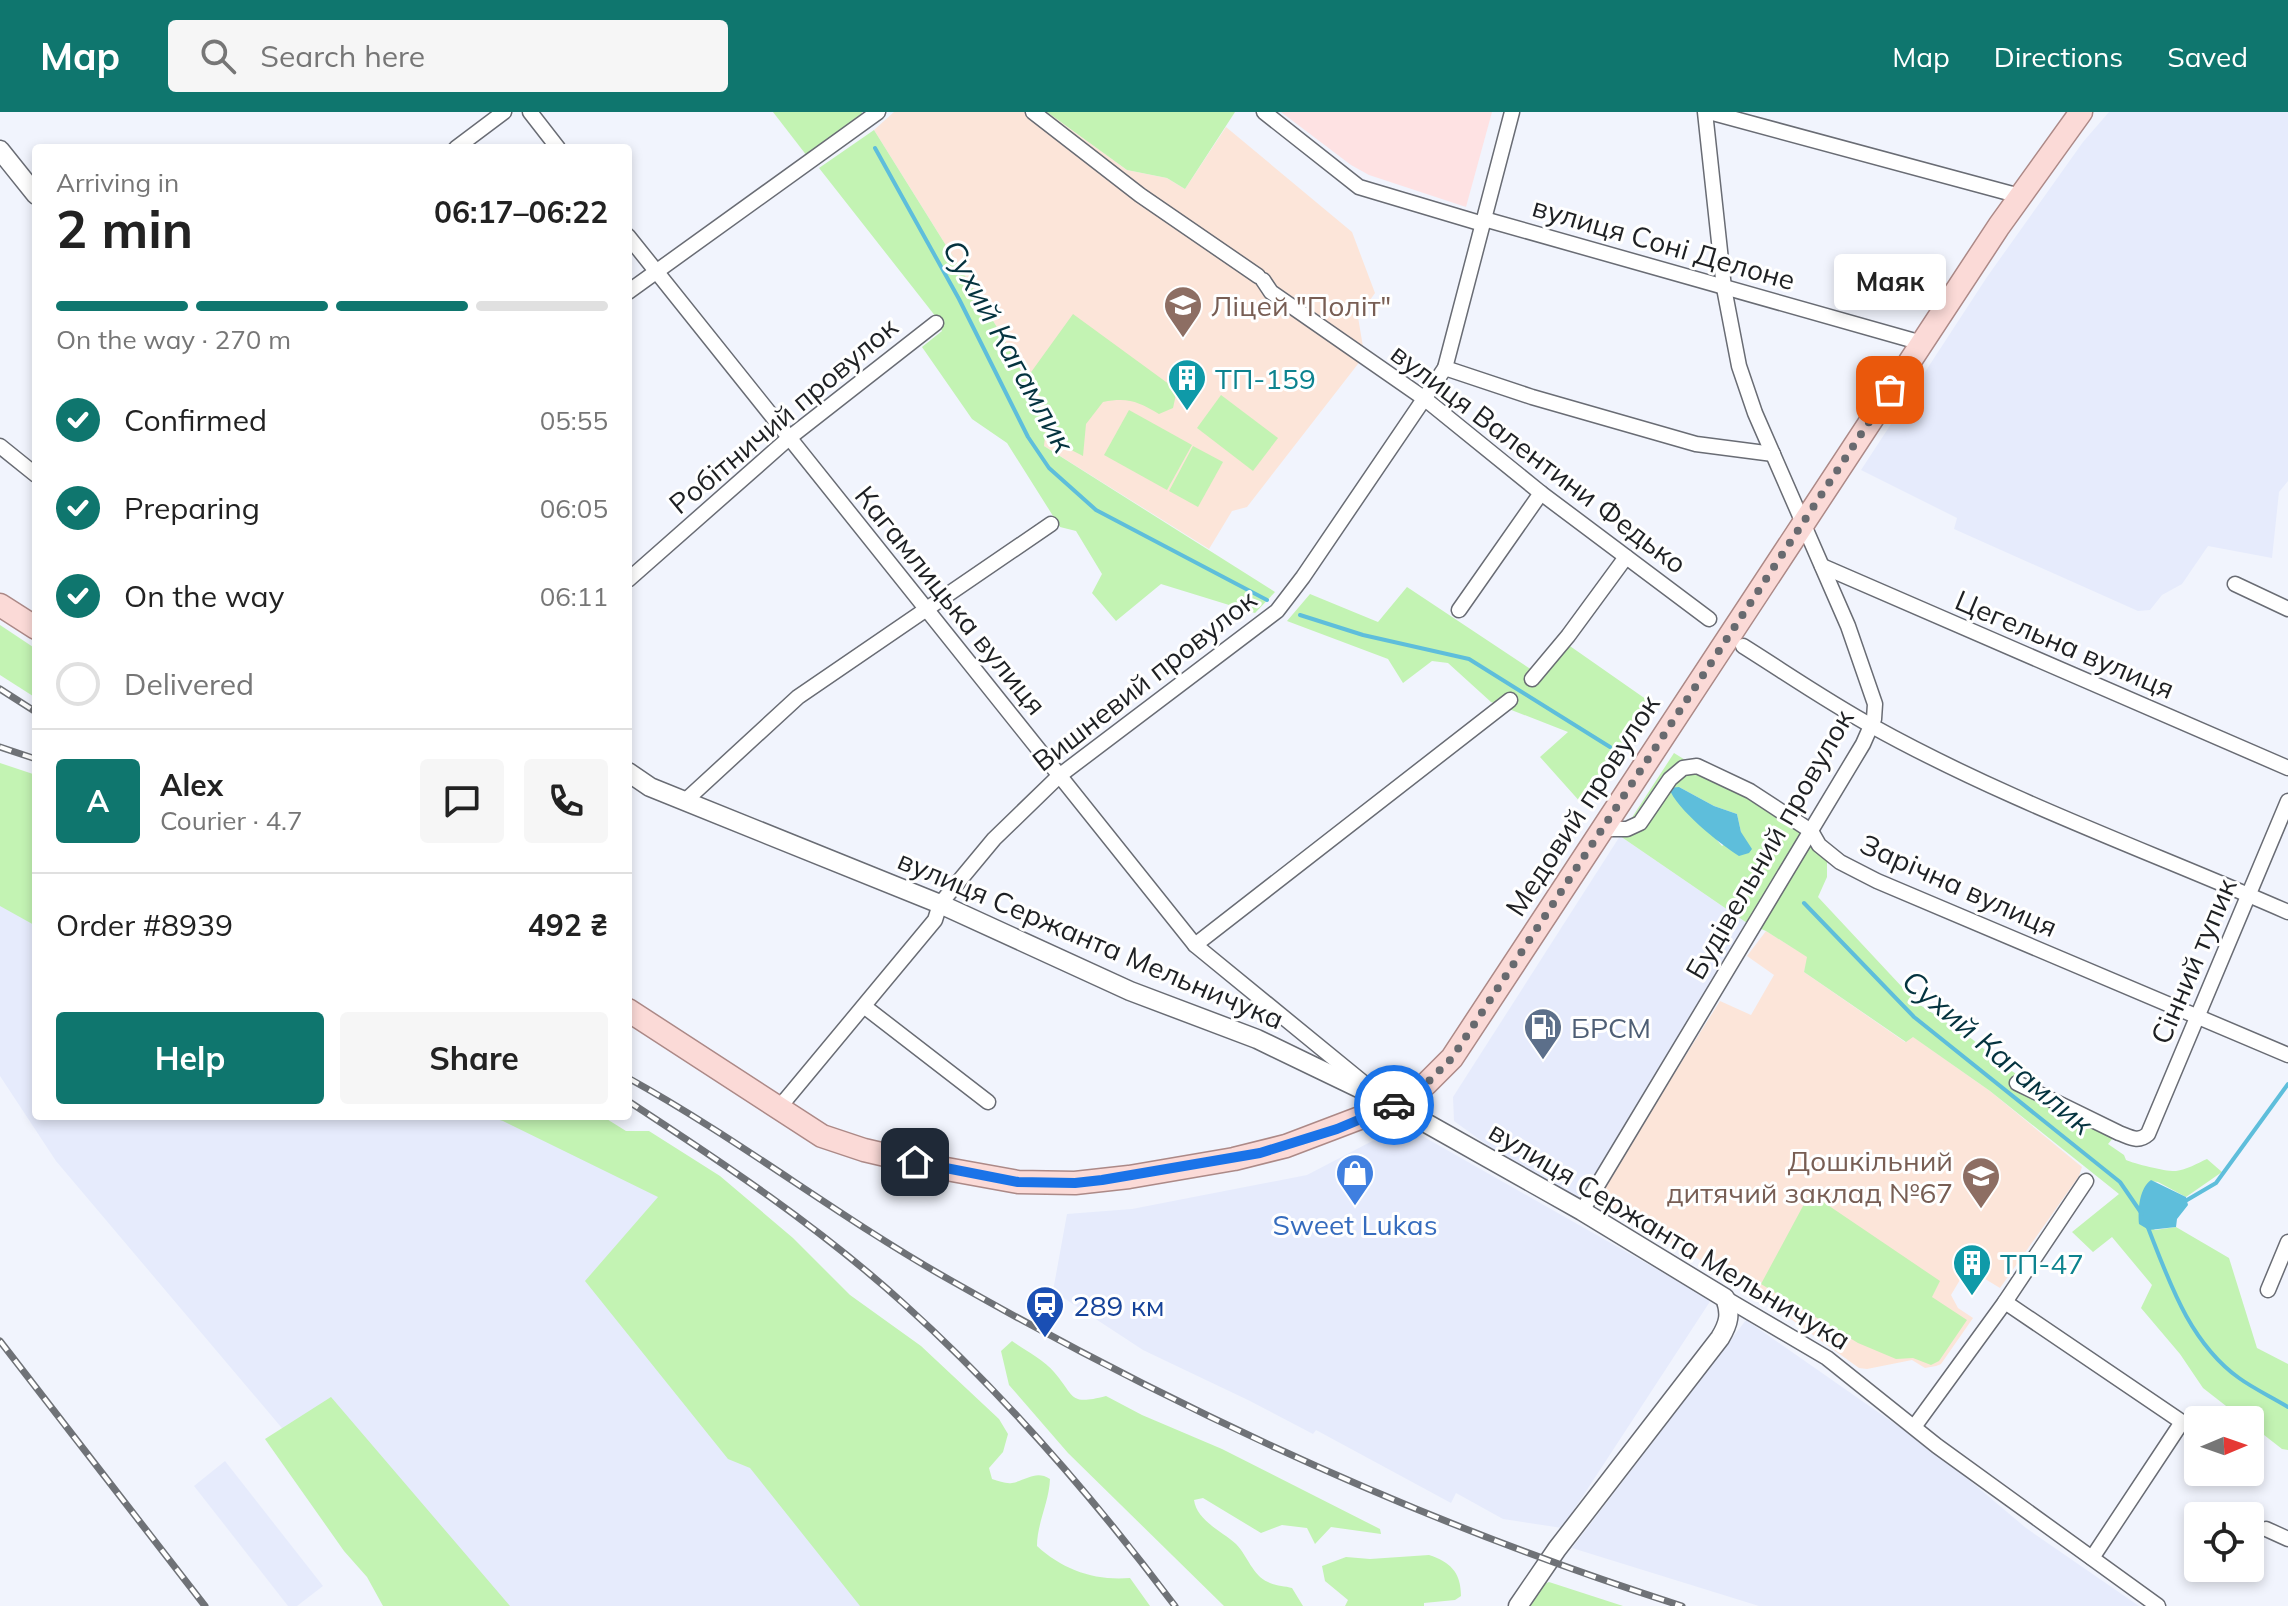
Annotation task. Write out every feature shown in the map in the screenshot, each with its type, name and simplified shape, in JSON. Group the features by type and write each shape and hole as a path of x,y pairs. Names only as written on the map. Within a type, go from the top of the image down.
{"main road":[{"name":"Медовий провулок","path":"632,1013 822,1136 864,1150 1018,1182 1075,1183 1234,1159 1286,1146 1394,1105 1426,1084 1452,1058 1922,343 2020,196 2081,112"},
{"path":"0,605 32,625"}],"street":[{"path":"461,144 504,112"},
{"path":"530,112 555,144"},
{"path":"632,289 878,112"},
{"name":"вулиця Валентини Федько","path":"1033,112 1140,195 1260,278 1271,292 1301,315 1425,399 1541,493 1709,619"},
{"name":"вулиця Соні Делоне","path":"1264,112 1359,187 1922,343"},
{"name":"Вишневий провулок","path":"778,1109 935,920 940,904 994,839 1059,776 1277,611 1303,577 1445,368 1512,112"},
{"path":"1707,112 2020,196"},
{"name":"Будівельний провулок","path":"1582,1211 1863,744 1871,726 1875,704 1848,626 1773,454 1739,366 1724,288 1707,112"},
{"path":"0,150 32,190"},
{"name":"Кагамлицька вулиця","path":"632,241 1195,945 1345,1070 1394,1105"},
{"name":"Робітничий провулок","path":"632,576 789,438 936,323"},
{"path":"1445,368 1532,397 1696,444 1773,454"},
{"path":"0,446 32,472"},
{"path":"1459,610 1541,493"},
{"path":"685,801 798,697 1051,524"},
{"path":"1532,679 1626,557"},
{"name":"Цегельна вулиця","path":"1822,566 2288,768"},
{"path":"2235,584 2288,609"},
{"path":"1743,646 1871,726 2035,806 2288,912"},
{"path":"1195,945 1510,700"},
{"name":"Зарічна вулиця","path":"1602,829 1627,829 1640,823 1670,779 1689,766 1720,775 1811,831 1819,845 1840,862 1877,881 2288,1055"},
{"name":"вулиця Сержанта Мельничука","path":"632,775 650,787 940,904 1130,991 1257,1039 1394,1105 1582,1211 1827,1358 1914,1427 2158,1606"},
{"name":"Сінний тупик","path":"2017,1083 2135,1140 2148,1134 2288,801"},
{"path":"865,1007 988,1102"},
{"path":"1914,1427 2005,1302 2086,1181"},
{"path":"2268,1290 2288,1242"},
{"path":"1518,1606 1557,1549 1720,1338 1728,1324 1730,1311 1725,1298"},
{"path":"2005,1302 2182,1422 2092,1558"},
{"path":"2266,1529 2288,1539"}],"shaded area":[{"name":"Ліцей \"Політ\"","path":"894,112 1047,112 1127,170 1167,178 1185,189 1226,127 1352,232 1375,293 1358,317 1363,347 1368,351 1247,507 1232,511 1209,549 1044,446 1000,332 874,130"},
{"path":"1281,112 1492,112 1466,207 1369,175"},
{"path":"2109,112 2288,112 2288,481 2279,492 2272,558 2208,546 2182,584 2162,595 2150,610 2138,611 1954,529 1957,518 1861,470 1987,277 2083,142"},
{"path":"1620,836 1747,923 1580,1199 1494,1150 1454,1121 1453,1097"},
{"path":"0,866 32,873 32,1120 606,1120 1063,1606 428,1606 56,1161 0,1076"},
{"path":"1766,931 1808,957 1804,972 1905,1042 1912,1036 1990,1091 2082,1167 2079,1176 2000,1288 1967,1268 1951,1295 1958,1308 1973,1318 1941,1364 1936,1366 1925,1368 1912,1360 1859,1368 1745,1286 1595,1199 1720,1001 1751,1015 1774,975 1747,956"},
{"path":"1403,1125 1711,1300 1562,1528 1503,1519 1456,1493 1451,1503 1316,1430 1313,1434 1143,1350 1053,1291 1067,1214 1132,1209 1307,1175"},
{"path":"1746,1320 1908,1433 2026,1528 2139,1606 1759,1606 1572,1548"},
{"path":"225,1461 323,1586 297,1606 288,1606 194,1486"}],"green space":[{"path":"773,112 862,112 861,117 807,156"},
{"path":"1047,112 1235,112 1185,189 1167,178 1127,170"},
{"path":"874,130 1000,332 1047,419 1044,446 1275,592 1255,613 1161,584 1116,621 1092,593 1102,574 1076,531 1060,527 1007,443 972,419 922,347 942,331 936,317 819,168"},
{"path":"1073,314 1177,390 1173,408 1159,414 1133,402 1103,402 1086,424 1083,456 1048,438 1051,419 1029,375"},
{"path":"1221,395 1278,438 1253,471 1197,428"},
{"path":"1129,410 1192,445 1167,490 1104,455"},
{"path":"1193,446 1223,462 1198,507 1169,491"},
{"path":"1407,587 1532,670 1557,637 1650,702 1582,804 1540,757 1568,732 1491,702 1448,663 1432,661 1403,683 1388,659 1287,621 1310,594 1378,622"},
{"path":"0,625 32,646 32,695 0,675"},
{"path":"1674,753 1796,829 1827,857 1827,877 1818,897 1917,1003 1972,1039 2007,1068 2111,1134 2113,1138 2108,1144 2124,1155 2126,1160 2176,1171 2207,1159 2222,1172 2186,1197 2151,1181 2139,1216 2155,1230 2176,1227 2229,1258 2257,1348 2288,1364 2288,1450 2264,1435 2264,1406 2226,1406 2203,1388 2180,1354 2141,1308 2152,1285 2112,1237 2093,1252 2072,1232 2119,1194 1990,1091 1913,1037 1906,1042 1804,972 1807,957 1766,931 1747,923 1620,836","holes":["1679,787 1714,806 1737,814 1741,832 1722,846"]},
{"path":"0,763 32,774 32,924 0,906"},
{"path":"500,1120 608,1120 626,1131 649,1131 720,1176 793,1238 850,1295 921,1346 999,1419 1008,1434 1003,1452 989,1468 992,1479 1010,1483 1036,1476 1050,1479 1037,1546 1058,1562 1080,1572 1104,1578 1130,1578 1150,1606 860,1606 750,1468 728,1459 585,1281 658,1197"},
{"path":"1810,1193 1940,1281 1932,1297 1967,1320 1939,1361 1931,1365 1913,1358 1896,1359 1858,1343 1761,1284"},
{"path":"1012,1341 1050,1368 1074,1397 1085,1400 1106,1396 1222,1449 1380,1529 1381,1534 1331,1527 1315,1544 1307,1528 1282,1525 1261,1533 1203,1498 1194,1500 1200,1514 1236,1544 1258,1575 1271,1583 1292,1588 1303,1606 1224,1606 1068,1453 1009,1385 1001,1351"},
{"path":"331,1397 510,1606 383,1606 367,1577 344,1551 265,1439"},
{"path":"1429,1555 1453,1569 1459,1580 1461,1596 1455,1600 1424,1603 1424,1606 1345,1606 1348,1600 1325,1581 1322,1566 1346,1557 1370,1559"},
{"path":"1549,1582 1623,1606 1527,1606 1542,1585"}],"water":[{"path":"1679,787 1714,806 1737,814 1741,832 1752,849 1749,853 1739,856 1700,825 1680,806 1669,788"},
{"path":"2151,1180 2186,1197 2188,1205 2177,1219 2176,1227 2149,1230 2139,1224 2142,1194"}],"waterway":[{"name":"Сухий Кагамлик","path":"875,148 959,299 1028,437 1049,468 1096,510 1267,600"},
{"name":"Сухий Кагамлик","path":"1300,615 1363,635 1469,659 1610,747"},
{"name":"Сухий Кагамлик","path":"1804,903 1914,1017 2120,1182 2142,1214"},
{"path":"2187,1200 2216,1183 2288,1084"},
{"name":"Сухий Кагамлик","path":"2147,1225 2182,1309 2207,1347 2239,1378 2288,1407"}],"railway":[{"path":"0,689 32,709"},
{"path":"0,747 32,758"},
{"path":"632,1080 909,1256 1126,1375 1216,1420 1400,1502 1587,1574 1682,1606"},
{"path":"632,1104 804,1222 903,1303 1012,1410 1112,1525 1175,1606"},
{"path":"0,1341 205,1606"}],"way so far":[{"path":"1394,1105 1426,1084 1452,1058 1890,390"}],"place":[{"name":"Ліцей \"Політ\"","path":"1183,339"},
{"name":"Маяк","path":"1890,390"},
{"name":"ТП-159","path":"1187,412"},
{"name":"БРСМ","path":"1543,1061"},
{"name":"Sweet Lukas","path":"1355,1207"},
{"name":"Дошкільний дитячий заклад №67","path":"1981,1210"},
{"name":"ТП-47","path":"1972,1297"},
{"name":"289 км","path":"1045,1339"}],"route":[{"path":"915,1162 1018,1182 1075,1183 1129,1177 1234,1159 1286,1146 1394,1105"}]}
